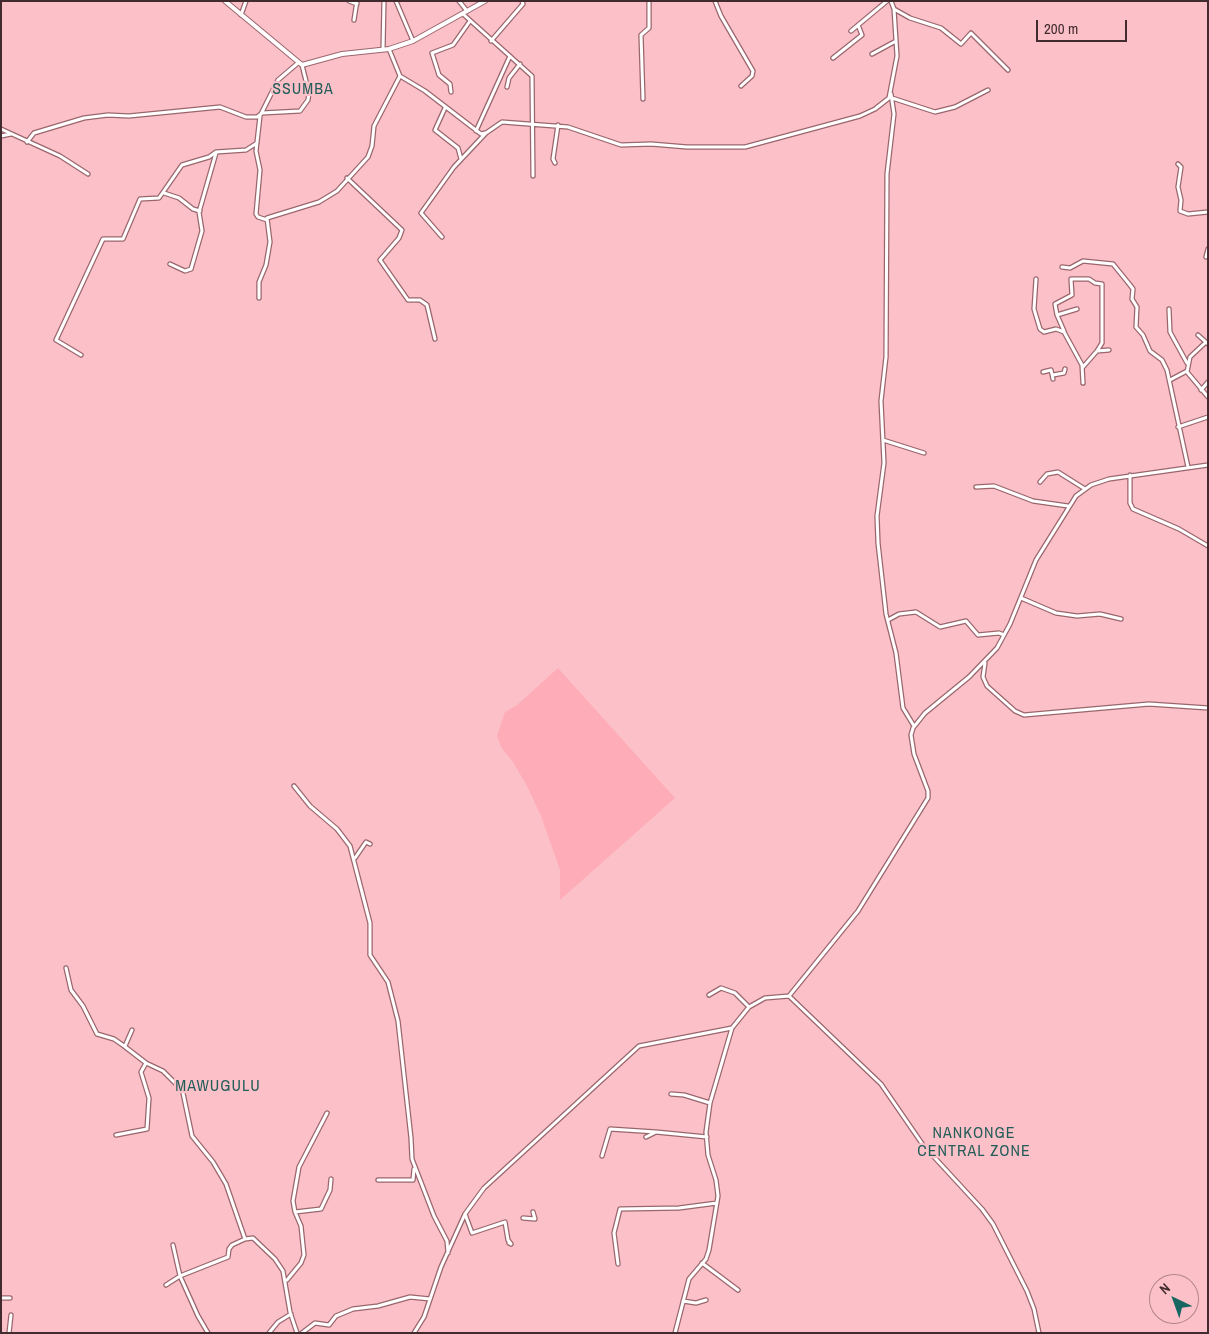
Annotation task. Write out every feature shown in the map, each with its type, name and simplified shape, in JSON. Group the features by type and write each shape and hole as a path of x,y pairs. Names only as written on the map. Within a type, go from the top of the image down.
{"street":[{"path":"27,142 34,133 84,118 129,116 220,107 246,117 300,111 308,100 310,93 300,64 225,1"},
{"path":"241,15 246,1"},
{"path":"349,1 357,2 354,20"},
{"path":"383,49 384,1"},
{"path":"396,1 413,41"},
{"path":"459,1 470,21 520,64 532,77 533,124 531,128 534,157 533,176"},
{"path":"491,41 523,4 522,1"},
{"path":"644,98 641,35 649,28 649,1"},
{"path":"714,1 720,16 753,71 752,76 741,86"},
{"path":"851,31 889,1 901,15 941,28 961,44 971,33 1008,70"},
{"path":"266,220 258,217 256,214 260,170 257,157 257,143 261,114 278,80 300,64 342,54 389,48 413,41 482,2"},
{"path":"894,9 897,56 891,93 894,114 887,174 886,357 881,401 884,463 877,516 878,543 888,620 896,653 902,708 914,726"},
{"path":"451,92 450,84 439,75 432,53 453,45 470,21"},
{"path":"833,58 862,35 858,25"},
{"path":"872,54 897,40"},
{"path":"389,48 400,76 425,92 476,131 481,134 486,133"},
{"path":"476,131 510,56"},
{"path":"508,87 509,78 520,64"},
{"path":"266,220 270,217 319,202 336,190 368,157 372,146 374,126 400,76"},
{"path":"892,98 935,112 955,107 988,90"},
{"path":"442,237 420,213 462,159 486,133 504,121 558,125 576,129 621,145 745,147 860,116 885,103 891,93"},
{"path":"444,108 435,130 458,148 462,159"},
{"path":"555,163 553,159 558,125"},
{"path":"1,129 60,156 88,174"},
{"path":"1,136 12,134"},
{"path":"81,355 56,340 99,244 106,238 123,239 140,199 159,198 182,164 209,157 216,152 246,150 257,143"},
{"path":"170,264 185,271 192,269 202,231 200,211 216,152"},
{"path":"1178,164 1181,167 1178,187 1180,211 1188,214 1208,212"},
{"path":"347,178 402,230 398,238 380,260 408,300 420,300 427,305 435,339"},
{"path":"164,193 179,198 193,209 200,211"},
{"path":"260,298 259,282 266,265 270,242 266,220"},
{"path":"1206,257 1208,248"},
{"path":"1062,268 1070,268 1082,262 1114,264 1133,289 1132,299 1137,307 1136,327 1143,334 1150,351 1165,364 1170,380 1178,427 1185,448 1188,467"},
{"path":"1036,278 1034,309 1040,329 1042,332 1056,329 1064,332"},
{"path":"1083,368 1102,343 1102,284 1095,283 1089,279 1070,279 1072,295 1055,304 1064,332 1073,345 1083,368 1083,383"},
{"path":"1169,309 1170,332 1187,363"},
{"path":"1057,315 1077,310"},
{"path":"1198,335 1207,343 1190,357 1187,363 1187,371 1188,377 1208,397"},
{"path":"1097,351 1108,350"},
{"path":"1043,372 1049,369 1053,377 1064,373 1065,369"},
{"path":"1170,380 1187,371"},
{"path":"1201,390 1208,382"},
{"path":"1178,427 1208,417"},
{"path":"883,440 924,453"},
{"path":"675,1333 689,1279 702,1263 709,1250 716,1203 716,1180 708,1155 707,1137 710,1103 732,1028 749,1007 765,998 789,996 858,911 926,803 928,791 917,766 912,744 911,735 914,726 932,706 963,683 985,661 1004,635 1036,560 1068,506 1085,489 1100,481 1130,475 1208,465"},
{"path":"1040,482 1048,474 1058,472 1085,489"},
{"path":"1130,475 1130,503 1133,509 1179,529 1208,546"},
{"path":"976,487 994,486 1033,501 1068,506"},
{"path":"1021,598 1056,613 1077,616 1100,614 1121,619"},
{"path":"888,620 899,614 916,612 940,627 966,621 978,635 999,632 1004,635"},
{"path":"985,661 983,677 987,686 1015,711 1024,716 1149,704 1208,708"},
{"path":"294,786 310,806 337,829 350,846 370,923 370,955 388,982 398,1021 412,1159 415,1172 413,1180 378,1180"},
{"path":"353,858 355,858 366,842 370,844"},
{"path":"66,968 71,990 83,1006 97,1034 114,1039 125,1046 146,1063 173,1079 183,1093 192,1136 214,1162 226,1184 245,1239"},
{"path":"709,995 721,988 735,993 749,1007"},
{"path":"789,996 881,1084 923,1145 987,1216 1027,1291 1034,1309 1039,1333"},
{"path":"414,1333 424,1317 441,1267 465,1214 484,1188 639,1046 732,1028"},
{"path":"125,1046 132,1030"},
{"path":"116,1135 147,1129 148,1098 141,1072 146,1063"},
{"path":"671,1094 684,1095 710,1103"},
{"path":"286,1280 302,1263 304,1255 301,1226 295,1212 294,1190 299,1167 327,1113"},
{"path":"602,1156 610,1129 707,1137"},
{"path":"646,1137 656,1132"},
{"path":"412,1159 434,1216 447,1241 448,1254"},
{"path":"295,1212 321,1209 330,1190 331,1179"},
{"path":"618,1264 614,1233 620,1209 679,1208 716,1203"},
{"path":"522,1218 536,1218 533,1212"},
{"path":"465,1214 472,1233 505,1222 508,1240 511,1244 509,1243"},
{"path":"166,1285 180,1276 228,1257 232,1246 245,1239 253,1238 275,1259 286,1280 291,1314 297,1333"},
{"path":"173,1245 180,1276 208,1333"},
{"path":"702,1263 738,1290"},
{"path":"302,1333 315,1323 329,1325 336,1316 353,1309 378,1306 410,1297 430,1299"},
{"path":"1,1298 10,1298"},
{"path":"683,1301 696,1303 706,1300"},
{"path":"269,1333 278,1322 291,1314"},
{"path":"9,1333 11,1315"},
{"path":"678,1327 680,1333"}],"shaded area":[{"path":"558,668 675,798 560,900 560,870 541,816 527,786 513,762 501,747 497,736 505,712 517,705"}],"district":[{"name":"SSUMBA","path":"303,90"},
{"name":"MAWUGULU","path":"218,1087"},
{"name":"NANKONGE CENTRAL ZONE","path":"974,1143"}]}
